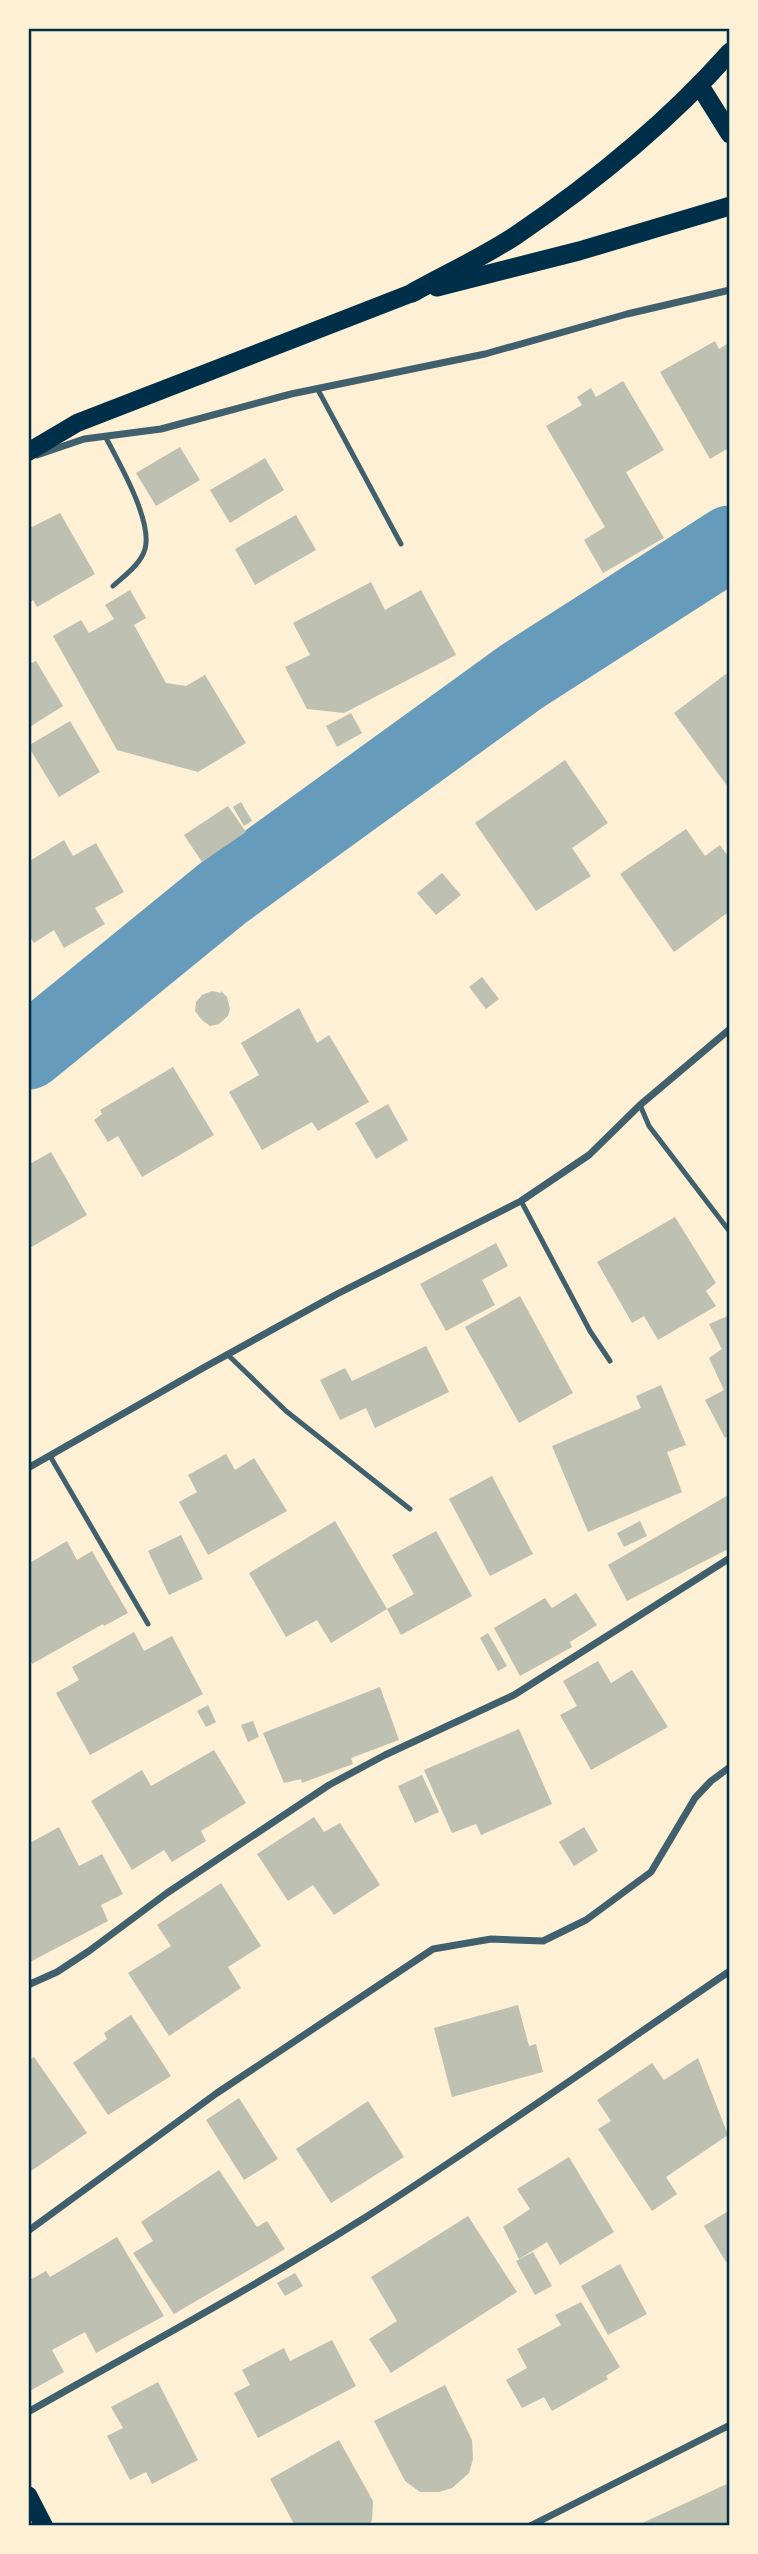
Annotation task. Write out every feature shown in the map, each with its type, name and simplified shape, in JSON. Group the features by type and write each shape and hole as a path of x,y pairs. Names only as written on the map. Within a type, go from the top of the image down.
{"highway":[{"path":"412,293 514,236 641,141 700,86 730,52"},
{"path":"700,86 730,134"},
{"path":"412,293 579,251 730,206"}],"main road":[{"path":"28,452 77,423 412,293"},
{"path":"28,2495 44,2526"}],"street":[{"path":"28,458 84,439 161,429 317,388 485,354 627,314 730,290"},
{"path":"28,1468 395,1264 522,1201 589,1155 640,1105 730,1029"},
{"path":"28,1985 57,1972 89,1951 167,1893 329,1785 385,1755 514,1695 730,1558"},
{"path":"28,2231 217,2093 432,1949 491,1939 543,1941 586,1920 651,1872 695,1798 711,1781 730,1767"},
{"path":"28,2412 262,2280 365,2217 490,2136 730,1971"},
{"path":"530,2526 730,2425"}],"lane":[{"path":"317,388 401,544"},
{"path":"105,436 131,486 143,520 146,548 136,565 113,586"},
{"path":"640,1105 649,1126 730,1233"},
{"path":"522,1201 590,1331 610,1361"},
{"path":"228,1355 286,1411 410,1509"},
{"path":"50,1456 148,1624"}],"building":[{"path":"715,341 719,349 730,342 730,447 710,459 660,372"},
{"path":"623,381 664,450 626,472 664,538 603,573 584,540 605,527 546,426 582,405 577,397 591,388 596,397"},
{"path":"180,447 200,480 156,506 136,473"},
{"path":"265,458 284,490 230,523 210,490"},
{"path":"60,513 95,574 37,607 33,600 28,603 28,529"},
{"path":"296,515 316,550 255,585 235,549"},
{"path":"371,582 385,610 421,590 456,655 344,713 307,709 285,667 310,655 293,623"},
{"path":"130,590 146,618 134,625 166,683 186,686 205,675 246,743 198,772 117,750 53,636 81,620 89,633 114,619 105,605"},
{"path":"36,661 63,706 28,728 28,665"},
{"path":"730,671 730,786 728,787 674,713"},
{"path":"351,713 362,733 337,747 326,726"},
{"path":"70,721 100,772 59,797 28,746"},
{"path":"565,760 608,823 572,848 591,876 536,911 475,823"},
{"path":"241,802 252,821 244,826 233,807"},
{"path":"228,806 246,832 202,862 184,835"},
{"path":"686,829 705,856 720,845 730,859 730,911 674,952 620,874"},
{"path":"64,840 73,856 96,843 124,892 95,908 105,924 64,948 54,930 34,943 28,934 28,862"},
{"path":"442,873 461,895 436,915 417,893"},
{"path":"482,977 499,999 486,1009 469,987"},
{"path":"221,991 227,997 230,1009 228,1016 219,1024 210,1026 195,1011 196,1002 202,995"},
{"path":"299,1008 317,1043 329,1035 369,1102 318,1131 312,1122 262,1150 229,1092 259,1075 241,1043"},
{"path":"173,1067 214,1135 142,1177 118,1136 108,1142 94,1120 102,1114 100,1110"},
{"path":"388,1104 408,1140 376,1159 355,1123"},
{"path":"51,1152 87,1215 28,1249 28,1165"},
{"path":"675,1217 716,1283 706,1291 716,1306 658,1340 644,1316 632,1323 597,1262"},
{"path":"496,1243 508,1266 482,1280 495,1305 446,1331 420,1284"},
{"path":"520,1296 573,1393 519,1423 465,1327"},
{"path":"730,1315 730,1435 725,1438 705,1400 724,1390 709,1358 722,1349 709,1324"},
{"path":"426,1346 449,1392 375,1428 366,1408 340,1420 320,1380 345,1368 352,1381"},
{"path":"661,1385 686,1445 667,1452 682,1492 588,1532 552,1446 641,1408 636,1396"},
{"path":"226,1454 235,1470 254,1458 287,1511 208,1555 179,1502 197,1492 188,1475"},
{"path":"492,1476 533,1554 490,1576 449,1499"},
{"path":"730,1494 730,1548 627,1601 608,1565"},
{"path":"335,1521 387,1609 331,1643 317,1620 286,1637 249,1573"},
{"path":"640,1521 647,1536 624,1547 617,1533"},
{"path":"436,1531 472,1596 401,1635 387,1609 414,1594 392,1555"},
{"path":"181,1535 203,1579 169,1595 148,1551"},
{"path":"67,1541 77,1560 92,1551 128,1613 32,1664 28,1657 28,1564"},
{"path":"576,1593 597,1625 570,1642 572,1647 520,1676 494,1628 545,1598 552,1608"},
{"path":"134,1632 144,1651 172,1636 203,1694 90,1755 56,1693 79,1680 72,1667"},
{"path":"488,1633 507,1666 498,1671 480,1638"},
{"path":"598,1661 611,1683 632,1670 668,1727 591,1770 560,1715 577,1706 563,1681"},
{"path":"380,1687 399,1740 351,1758 353,1764 302,1783 301,1779 284,1783 263,1733"},
{"path":"208,1705 216,1722 206,1727 197,1711"},
{"path":"253,1721 259,1737 248,1742 241,1725"},
{"path":"519,1729 552,1804 481,1835 476,1824 452,1833 424,1770"},
{"path":"214,1750 246,1803 201,1831 206,1841 172,1862 164,1850 132,1870 91,1801 142,1770 151,1786"},
{"path":"422,1775 439,1812 415,1823 398,1786"},
{"path":"314,1817 324,1832 340,1823 380,1885 334,1915 313,1885 288,1901 257,1854"},
{"path":"59,1827 79,1866 102,1854 123,1894 101,1905 108,1921 28,1963 28,1844"},
{"path":"584,1827 598,1851 574,1866 559,1842"},
{"path":"221,1883 261,1946 228,1967 241,1988 169,2036 128,1973 171,1946 157,1925"},
{"path":"518,2005 529,2046 536,2044 543,2072 452,2097 434,2028"},
{"path":"131,2015 171,2076 108,2115 73,2063 107,2039 104,2033"},
{"path":"34,2057 87,2133 28,2173 28,2061"},
{"path":"698,2058 728,2135 666,2177 677,2194 652,2211 598,2129 611,2121 597,2100 652,2063 664,2080"},
{"path":"239,2098 278,2159 244,2180 206,2120"},
{"path":"368,2101 404,2157 331,2203 296,2149"},
{"path":"569,2157 614,2232 560,2265 547,2242 519,2259 503,2227 530,2209 517,2189"},
{"path":"219,2170 257,2227 267,2221 285,2249 174,2314 133,2253 153,2241 141,2222"},
{"path":"730,2210 730,2259 726,2262 704,2226"},
{"path":"468,2216 517,2292 391,2373 369,2339 397,2321 371,2277"},
{"path":"117,2237 164,2316 96,2353 85,2332 52,2350 64,2372 28,2392 28,2281 46,2271 50,2277"},
{"path":"533,2252 552,2286 535,2295 516,2261"},
{"path":"620,2264 647,2314 608,2335 581,2286"},
{"path":"295,2273 303,2286 285,2296 277,2283"},
{"path":"581,2302 620,2367 606,2376 608,2379 552,2411 544,2397 522,2408 506,2380 527,2368 517,2349 561,2325 555,2315"},
{"path":"332,2340 356,2386 258,2438 234,2393 250,2385 242,2370 284,2348 290,2361"},
{"path":"158,2382 198,2460 152,2484 146,2472 130,2480 107,2436 123,2428 111,2407"},
{"path":"445,2385 472,2440 473,2459 469,2473 452,2488 439,2492 420,2492 405,2481 374,2421"},
{"path":"339,2440 373,2501 369,2526 295,2526 270,2479"},
{"path":"729,2483 730,2526 636,2526"}],"waterway":[{"path":"28,1052 223,893 521,677 730,543"}]}
